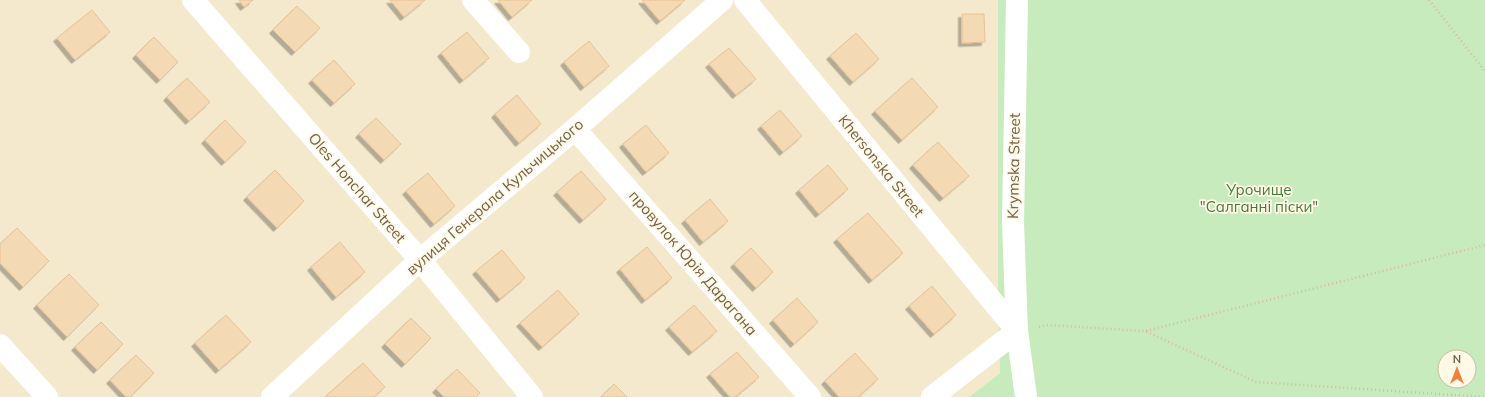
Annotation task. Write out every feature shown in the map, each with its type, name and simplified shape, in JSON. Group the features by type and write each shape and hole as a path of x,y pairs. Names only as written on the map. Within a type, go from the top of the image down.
{"street":[{"name":"Oles Honchar Street","path":"193,0 420,260 532,397"},
{"path":"473,0 519,52"},
{"name":"вулиця Генерала Кульчицького","path":"286,392 420,260 575,129 722,0"},
{"name":"Khersonska Street","path":"745,0 1017,331"},
{"name":"Krymska Street","path":"1017,0 1013,222 1017,331 1026,397"},
{"name":"провулок Юрія Дарагана","path":"575,129 810,397"},
{"path":"932,397 1017,331"},
{"path":"0,346 47,397"}],"path":[{"path":"1429,0 1485,71"},
{"path":"1017,331 1046,325 1145,331 1485,245"},
{"path":"1145,331 1256,382 1485,397"}],"shaded area":[{"path":"0,0 998,0 998,298 1000,373 969,397 0,397"}],"green space":[{"name":"Урочище \"Салганні піски\"","path":"998,0 1485,0 1485,397 969,397 1000,373 998,298"}],"building":[{"path":"239,0 253,0 244,7"},
{"path":"390,0 425,0 404,17"},
{"path":"498,0 532,0 512,17"},
{"path":"642,0 685,0 660,21"},
{"path":"297,6 320,28 295,52 273,30"},
{"path":"92,10 110,32 75,60 57,38"},
{"path":"962,14 984,14 985,42 962,43"},
{"path":"467,32 489,58 463,80 441,53"},
{"path":"856,33 879,59 853,82 830,56"},
{"path":"154,37 178,62 160,80 136,55"},
{"path":"589,41 609,66 584,87 564,62"},
{"path":"729,48 756,79 736,95 709,64"},
{"path":"334,60 355,84 334,103 312,80"},
{"path":"187,78 210,102 189,121 167,97"},
{"path":"912,78 938,107 902,140 875,111"},
{"path":"517,95 541,124 519,143 495,114"},
{"path":"780,110 802,136 783,152 761,126"},
{"path":"376,118 401,144 384,160 359,134"},
{"path":"225,120 246,142 225,162 205,140"},
{"path":"646,125 669,153 646,172 623,144"},
{"path":"938,142 969,176 943,198 913,165"},
{"path":"828,165 848,189 819,214 799,190"},
{"path":"275,170 304,201 277,228 247,197"},
{"path":"581,171 606,199 583,220 557,192"},
{"path":"428,173 455,206 434,224 406,191"},
{"path":"710,199 728,221 703,242 685,220"},
{"path":"868,213 903,253 872,280 837,239"},
{"path":"17,228 49,261 23,287 0,263 0,244"},
{"path":"340,242 365,272 336,297 311,267"},
{"path":"647,247 672,278 645,300 620,269"},
{"path":"751,248 773,272 756,288 734,264"},
{"path":"502,250 525,278 500,299 476,271"},
{"path":"69,274 99,305 67,337 37,305"},
{"path":"932,286 956,315 934,334 909,306"},
{"path":"558,290 579,314 542,347 520,323"},
{"path":"797,298 818,322 794,344 773,320"},
{"path":"694,305 717,331 692,352 669,327"},
{"path":"226,315 251,342 219,370 195,343"},
{"path":"411,318 431,338 405,364 385,344"},
{"path":"101,322 123,344 97,370 75,347"},
{"path":"737,352 759,377 735,397 730,397 710,374"},
{"path":"855,353 878,379 858,397 839,397 825,381"},
{"path":"136,355 154,373 130,397 126,397 110,380"},
{"path":"363,363 385,387 374,397 325,397"},
{"path":"457,369 480,393 476,397 444,397 436,389"},
{"path":"614,384 627,397 601,397"}]}
